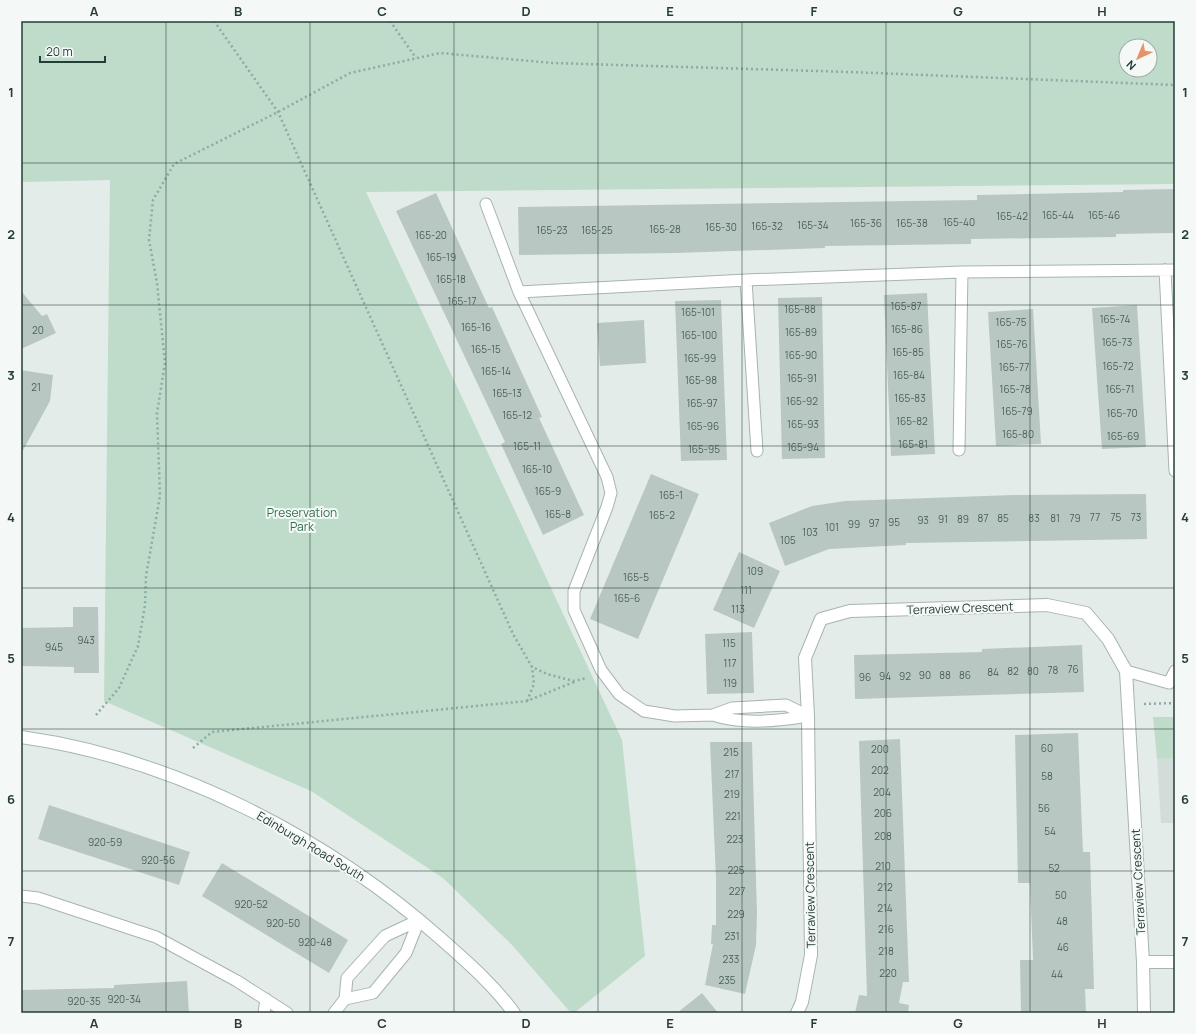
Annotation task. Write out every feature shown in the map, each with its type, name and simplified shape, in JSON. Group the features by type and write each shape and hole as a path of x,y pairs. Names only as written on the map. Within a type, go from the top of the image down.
{"street":[{"name":"Terraview Crescent","path":"797,1013 802,1002 811,955 808,716 805,658 822,618 850,611 1047,605 1086,613 1108,639 1126,671 1143,962 1144,1013"},
{"name":"Edinburgh Road South","path":"21,737 54,742 137,763 253,811 296,834 374,885 419,920 473,967 505,1001 514,1013"},
{"path":"1143,962 1175,962"}],"lane":[{"path":"486,204 519,292 607,477 611,493 607,507 574,591 574,610 601,670 619,694 644,711 675,716 714,715 732,708 786,705 808,716"},
{"path":"519,292 746,280 962,272 1170,270 1175,471"},
{"path":"959,450 962,272"},
{"path":"746,280 757,451"},
{"path":"1126,671 1169,683 1175,670"},
{"path":"21,896 38,898 156,937 266,999 287,1013"},
{"path":"345,999 373,993 406,953 419,920"},
{"path":"334,1013 345,999 347,978 385,936 419,920"},
{"path":"264,1013 266,999"}],"path":[{"path":"214,21 278,112 510,627 532,667 534,684 527,700"},
{"path":"390,21 416,58"},
{"path":"96,715 119,688 138,646 145,605 146,576 160,496 157,413 165,363 157,283 149,240 153,200 174,164 278,112 350,72 440,53 553,63 842,72 1175,85"},
{"path":"532,667 547,674 574,681"},
{"path":"193,748 212,732 527,700 574,681 588,678 601,670"},
{"path":"1128,705 1175,703"}],"shaded area":[{"path":"1175,758 1175,823 1161,823 1157,759"}],"green space":[{"name":"Preservation Park","path":"21,21 1175,21 1175,184 366,192 622,740 645,956 574,1013 571,1013 513,946 443,878 311,791 104,701 110,180 21,182"},
{"path":"1153,717 1175,717 1175,758 1157,759"}],"building":[{"path":"1175,189 1175,233 1116,234 1116,237 971,239 971,244 825,246 825,248 677,253 519,255 518,207 977,200 977,195 1123,192 1123,190"},
{"path":"436,193 489,308 492,307 542,417 539,418 584,515 543,535 501,444 505,442 396,211"},
{"path":"21,291 42,316 47,314 56,333 21,349"},
{"path":"927,293 935,454 891,456 884,295"},
{"path":"822,297 825,458 782,459 778,298"},
{"path":"721,300 727,460 681,461 675,301"},
{"path":"1137,305 1146,447 1102,449 1092,308"},
{"path":"1033,309 1041,444 996,446 988,312"},
{"path":"644,320 646,363 600,366 597,323"},
{"path":"21,370 53,375 50,401 21,454"},
{"path":"651,474 699,494 638,639 590,619"},
{"path":"1146,494 1147,539 906,543 906,545 829,549 785,566 769,523 812,506 845,501 1013,495"},
{"path":"739,552 780,571 754,628 713,610"},
{"path":"73,607 98,607 99,673 74,673 74,667 21,666 21,628 73,627"},
{"path":"752,632 754,693 707,694 705,634"},
{"path":"1082,645 1084,692 855,699 854,655 982,652 982,649"},
{"path":"1078,733 1083,852 1090,852 1094,989 1085,989 1086,1013 1021,1013 1020,960 1033,960 1030,883 1018,883 1015,735"},
{"path":"900,739 909,982 903,982 899,1003 909,1005 908,1013 855,1013 859,995 867,996 859,741"},
{"path":"710,742 752,742 757,913 756,945 745,994 705,985 713,944 711,944 712,925 716,925 716,879"},
{"path":"49,805 190,852 179,885 38,839"},
{"path":"222,863 348,940 329,973 202,896"},
{"path":"187,981 189,1013 21,1013 21,990 114,988 114,985"},
{"path":"702,993 718,1013 677,1013"}]}
